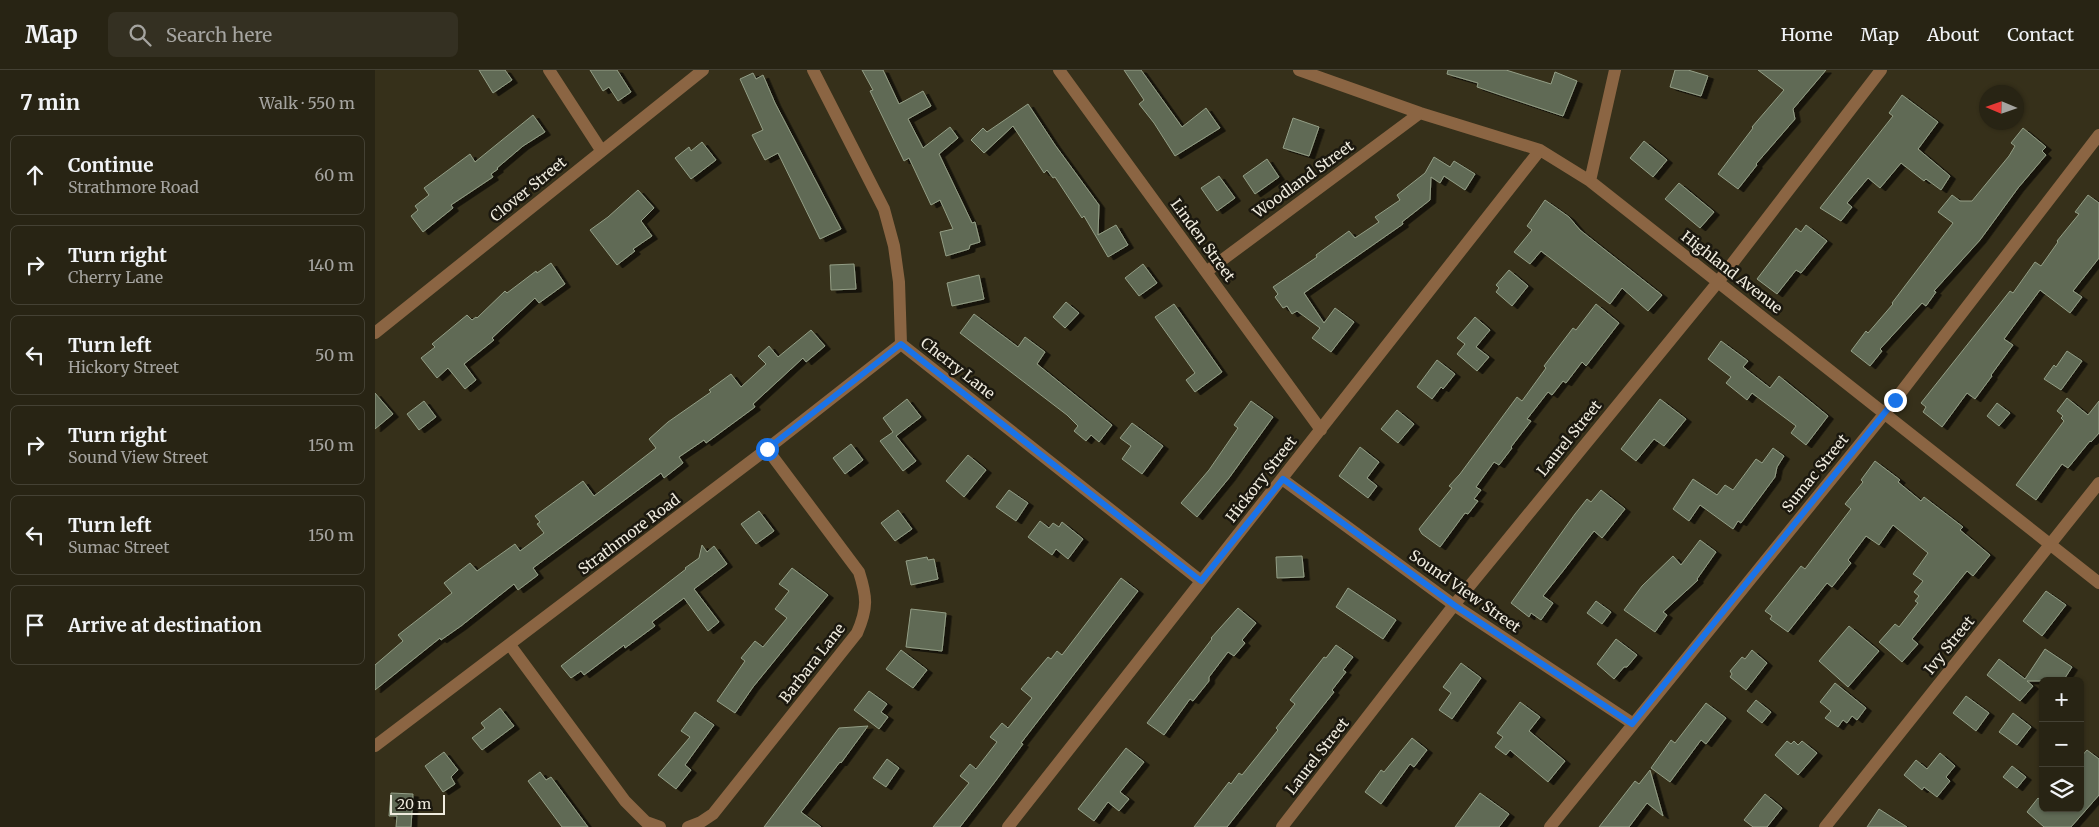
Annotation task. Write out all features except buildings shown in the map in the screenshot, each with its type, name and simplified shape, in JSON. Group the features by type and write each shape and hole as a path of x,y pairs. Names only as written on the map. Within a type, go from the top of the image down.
{"street":[{"path":"549,70 601,150"},
{"name":"Clover Street","path":"375,334 601,150 703,70"},
{"name":"Cherry Lane","path":"813,70 884,209 899,282 901,344 1201,581"},
{"name":"Linden Street","path":"1059,70 1321,430"},
{"name":"Highland Avenue","path":"1299,70 1420,113 1540,150 1589,180 2051,543 2099,583"},
{"path":"1589,180 1615,70"},
{"name":"Laurel Street","path":"1282,827 1454,605 1718,282 1881,70"},
{"name":"Woodland Street","path":"1206,272 1420,113"},
{"name":"Sumac Street","path":"1550,827 1885,413 2099,134"},
{"name":"Hickory Street","path":"1008,827 1540,150"},
{"name":"Strathmore Road","path":"375,746 767,449 901,344"},
{"name":"Barbara Lane","path":"688,827 701,822 713,814 857,632 865,614 866,593 859,572 767,449"},
{"name":"Sound View Street","path":"1283,479 1454,605 1632,724"},
{"name":"Ivy Street","path":"1825,827 2099,483"},
{"path":"510,645 625,801 646,822 659,827"}],"route":[{"path":"767,449 901,344 1201,581 1283,479 1454,605 1632,724 1895,400"}]}
